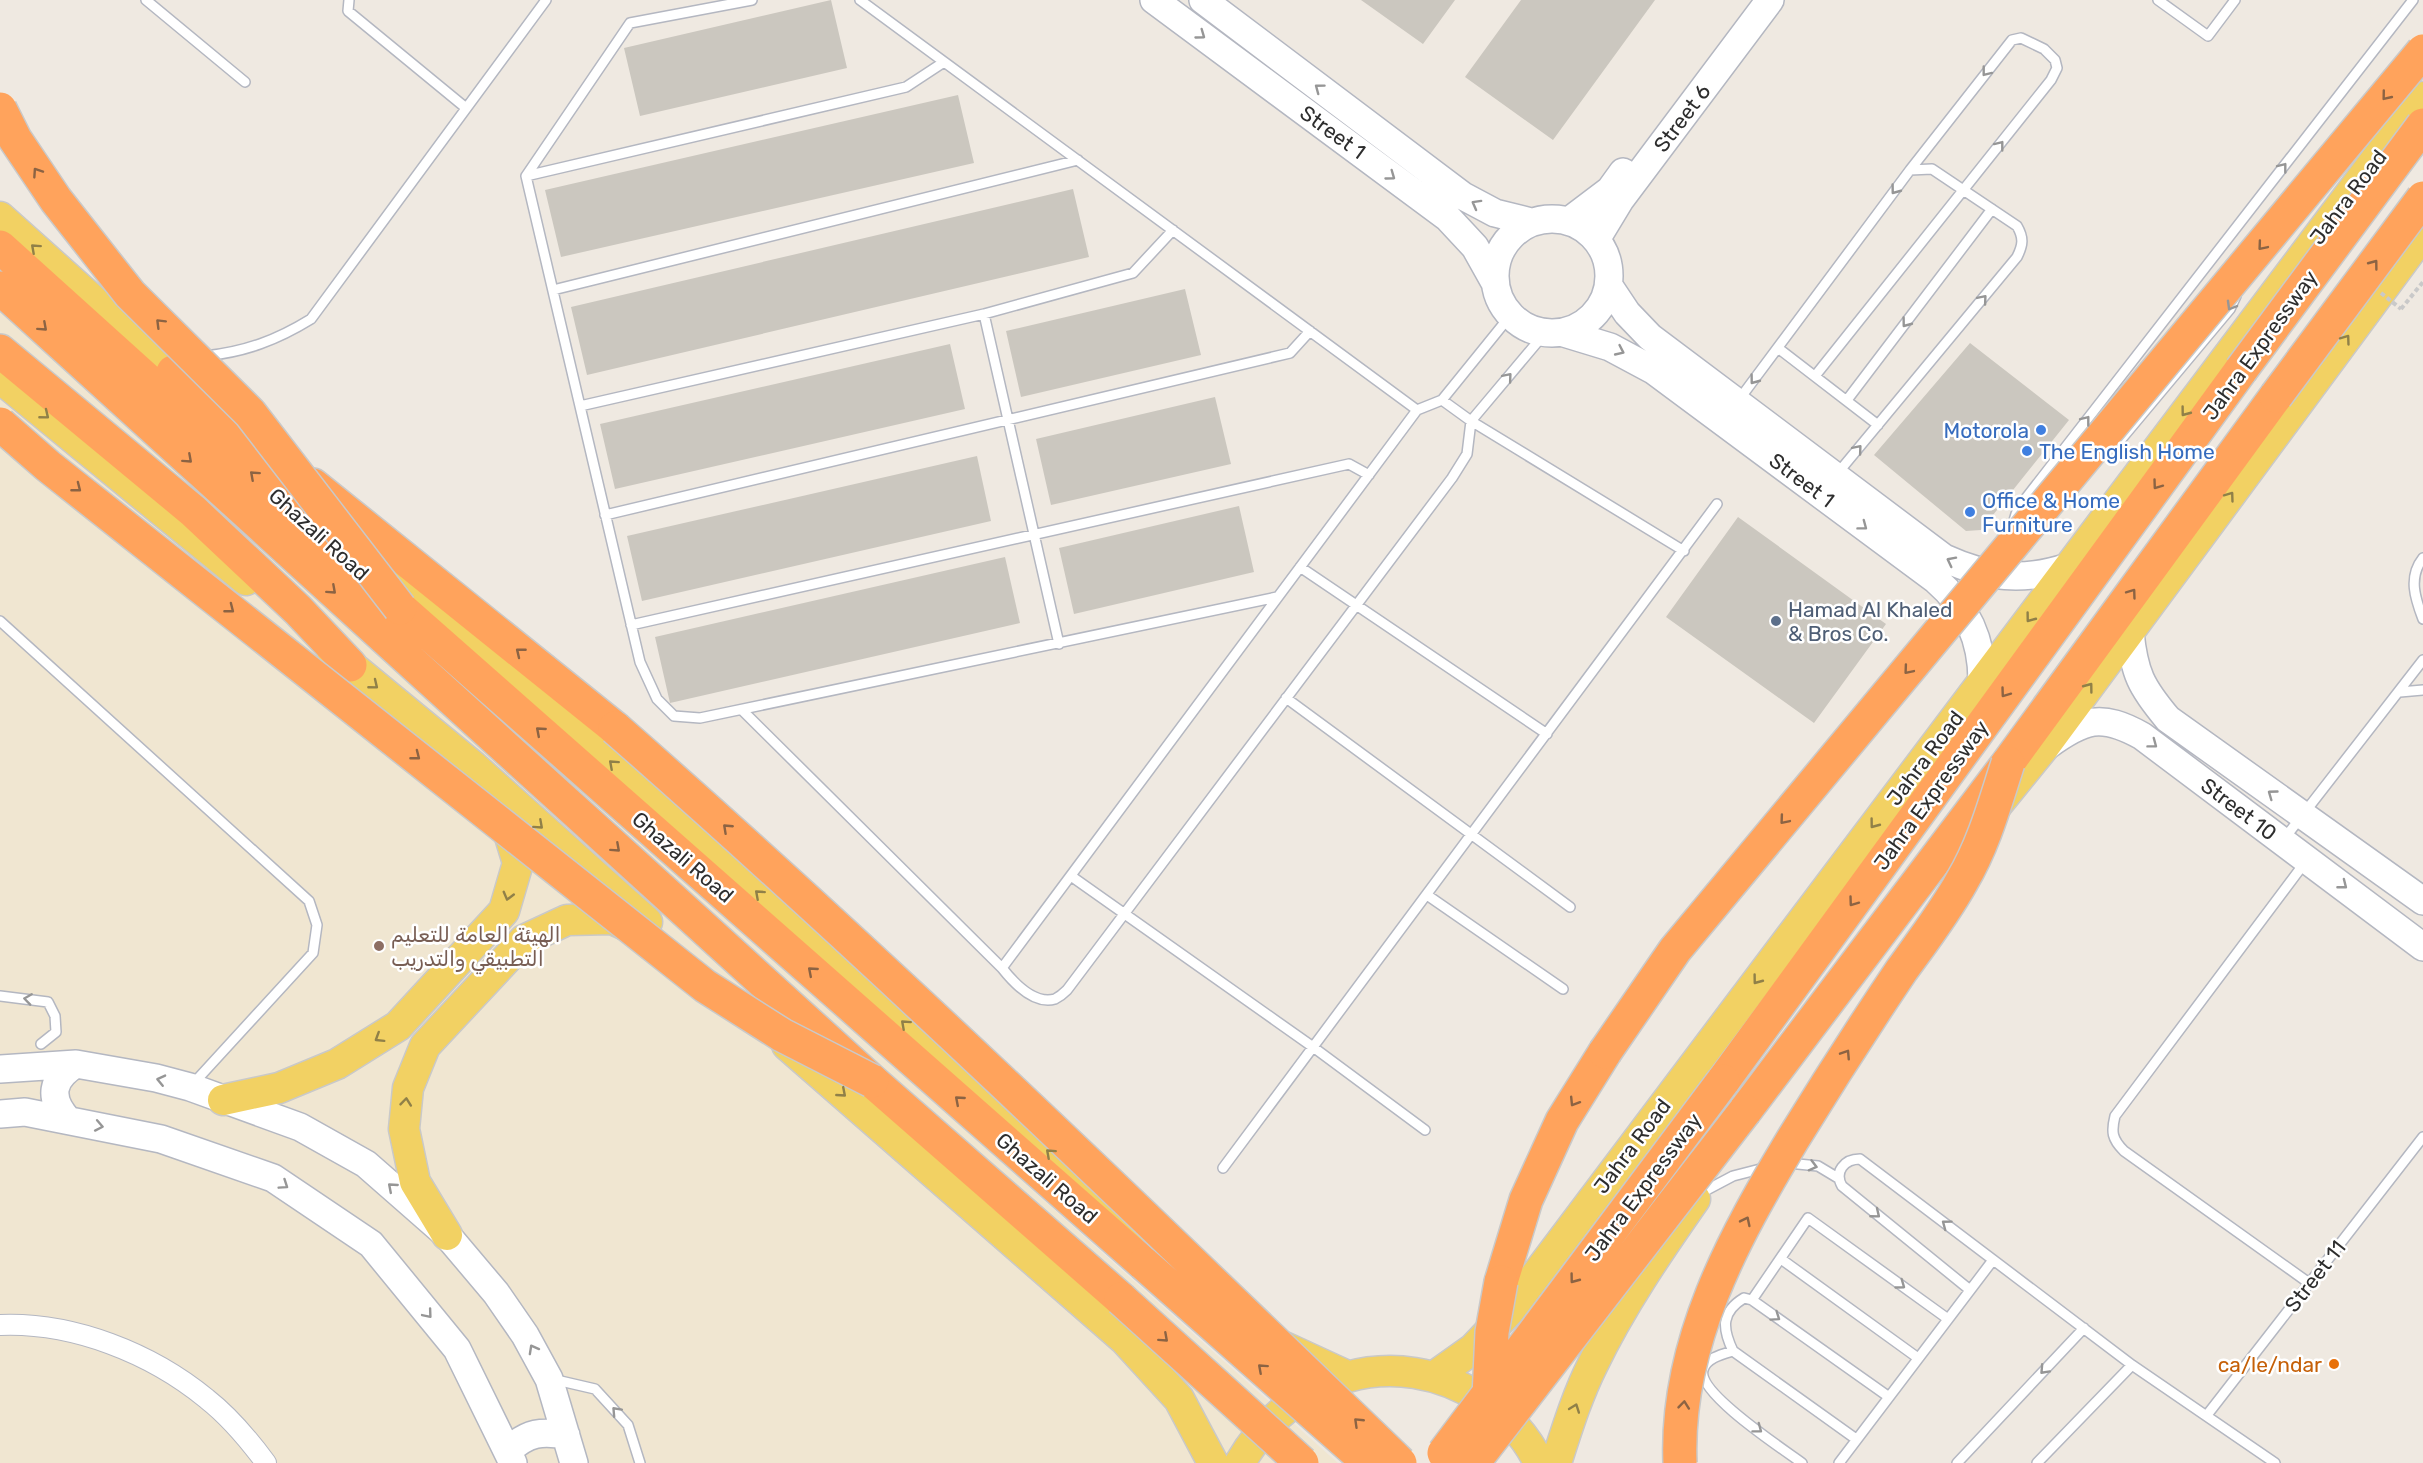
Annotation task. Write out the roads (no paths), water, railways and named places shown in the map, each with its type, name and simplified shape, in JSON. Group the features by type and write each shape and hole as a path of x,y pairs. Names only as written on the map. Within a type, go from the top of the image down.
{"highway":[{"path":"1492,1463 1489,1432 1489,1382 1492,1332 1501,1282 1526,1200 1562,1121 1605,1052 1676,950 2423,51"},
{"path":"0,109 15,139 56,200 130,294 250,413 400,608"},
{"name":"Jahra Expressway","path":"1435,1463 1723,1081 2234,379 2423,125"},
{"name":"Jahra Expressway","path":"1473,1463 2008,763 2423,198"},
{"name":"Ghazali Road","path":"0,247 400,608 1369,1463"},
{"name":"Ghazali Road","path":"0,288 872,1081 1121,1299 1302,1463"},
{"path":"0,351 193,511 298,610 350,665"},
{"path":"166,358 615,728 711,813 1079,1153 1400,1463"},
{"path":"0,424 57,473 705,986 782,1035 872,1081"},
{"path":"1680,1463 1688,1380 1697,1335 1717,1279 1757,1198 1812,1107 1962,882 1987,828 2008,763"}],"main road":[{"name":"Jahra Road","path":"1435,1376 1473,1349 1509,1311 2423,97"},
{"name":"Ghazali Road","path":"0,217 166,358 1234,1317 1280,1345 1347,1376"},
{"path":"1556,1463 1576,1403 1593,1364 1620,1313 1699,1194 2001,799 2044,747 2423,234"},
{"path":"0,378 473,766 671,944 1125,1340 1179,1399 1213,1463"},
{"path":"223,1100 279,1088 337,1064 398,1026 504,911 518,862 506,821 473,766"},
{"path":"447,1235 415,1182 404,1129 408,1088 425,1046 524,940 567,920 612,919 671,944"},
{"path":"1240,1463 1258,1434 1283,1409 1313,1389 1347,1376 1386,1371 1406,1371 1435,1376 1466,1388 1493,1406 1517,1428 1539,1463"}],"street":[{"name":"Street 1","path":"1154,0 1448,218 1475,247 1494,281"},
{"name":"Street 1","path":"1203,0 1463,196 1495,213 1531,222"},
{"name":"Street 6","path":"1569,221 1610,190 1751,0"},
{"name":"Street 6","path":"1597,238 1620,200 1770,0"},
{"path":"1550,218 1569,221 1597,238 1609,265 1609,286 1601,307 1585,323 1555,333 1526,328 1510,316 1499,300 1494,281 1495,263 1503,246 1515,232 1531,222 1550,218"},
{"name":"Street 1","path":"1609,286 1627,313 1650,337 1730,412 1828,485 1944,558 1970,570 1989,574 2022,564 2049,573 2068,567"},
{"name":"Street 1","path":"1555,333 1595,341 1632,357 1730,412"},
{"name":"Street 1","path":"1828,485 1959,603 1975,632 1981,656 1982,681"},
{"name":"Street 10","path":"2130,632 2133,663 2149,696 2168,719 2423,901"},
{"name":"Street 10","path":"2044,747 2072,728 2098,721 2121,724 2142,736 2308,858 2423,947"},
{"path":"68,1120 58,1110 54,1096 56,1083 64,1071 76,1064"},
{"path":"0,1069 76,1064 156,1078 190,1087 300,1127 366,1164 447,1235 496,1293 525,1335 549,1379 574,1463"},
{"path":"0,1114 25,1112 162,1139 273,1178 371,1244 457,1349 511,1456"},
{"path":"0,1325 64,1331 115,1346 163,1369 207,1399 246,1436 266,1463"},
{"path":"511,1456 520,1439 544,1432 566,1435"}],"lane":[{"path":"146,0 245,82"},
{"path":"349,0 348,11 466,108"},
{"path":"166,358 214,355 246,349 269,342 312,319 546,0"},
{"path":"752,0 630,23 526,176 640,662 657,699 674,716 700,718 743,711 1277,597"},
{"path":"860,0 1417,410"},
{"path":"2158,0 2208,36 2235,0"},
{"path":"2022,564 2012,542 2012,528 2016,514 2068,443 2413,0"},
{"path":"1730,412 1910,170 2012,40 2021,38 2044,49 2055,60 2057,68 2051,80 1815,376"},
{"path":"526,176 906,87 944,62"},
{"path":"553,290 1078,160"},
{"path":"1828,485 2018,257 2023,246 2022,235 2017,226 1992,209 1932,169 1910,170"},
{"path":"1846,400 1992,209"},
{"path":"580,406 984,314 1133,273 1173,230"},
{"path":"2215,255 2221,264"},
{"path":"2068,443 2088,454 2109,450 2118,443 2234,303 2235,288 2226,273"},
{"path":"984,314 1059,644"},
{"path":"1002,968 1417,410 1442,400 1510,316"},
{"path":"606,515 1290,353 1310,331"},
{"path":"743,711 1002,968 1013,982 1040,999 1056,999 1067,990 1452,478 1467,454 1471,421 1555,333"},
{"path":"1778,348 1878,426"},
{"path":"1442,400 1471,421 1684,551"},
{"path":"631,625 1348,464 1369,475"},
{"path":"1223,1168 1717,504"},
{"path":"2423,558 2415,573 2414,583 2423,619"},
{"path":"1300,567 1547,734"},
{"path":"0,621 309,901 317,925 313,953 190,1087"},
{"path":"2283,841 2423,660"},
{"path":"2400,692 2423,690"},
{"path":"1286,698 1570,907"},
{"path":"2308,858 2115,1116 2112,1131 2115,1142 2124,1151 2309,1283"},
{"path":"1071,876 1313,1047 1425,1130"},
{"path":"1427,895 1563,989"},
{"path":"0,996 48,1002 55,1016 56,1032 41,1044"},
{"name":"Street 11","path":"2207,1415 2423,1137"},
{"path":"1838,1178 1839,1170 1847,1162 1860,1159 2132,1365 2275,1463"},
{"path":"1699,1194 1733,1176 1757,1169 1793,1162 1818,1166 1838,1178 1842,1186 1970,1290"},
{"path":"1752,1300 1808,1218 1948,1319"},
{"path":"1780,1259 1918,1358"},
{"path":"1839,1463 1993,1260"},
{"path":"1856,1439 1733,1351 1724,1319 1732,1305 1743,1298 1752,1300 1889,1397"},
{"path":"1957,1463 2084,1328"},
{"path":"1733,1351 1709,1360 1703,1368 1703,1378 1719,1400 1802,1463"},
{"path":"2037,1463 2132,1365"},
{"path":"549,1379 595,1389 628,1425 640,1463"}],"place":[{"name":"Motorola","path":"2041,430"},
{"name":"The English Home","path":"2027,451"},
{"name":"Office & Home Furniture","path":"1970,512"},
{"name":"Hamad Al Khaled & Bros Co.","path":"1776,621"},
{"name":"الهيئة العامة للتعليم التطبيقي والتدريب","path":"379,946"},
{"name":"ca/le/ndar","path":"2334,1364"}]}
